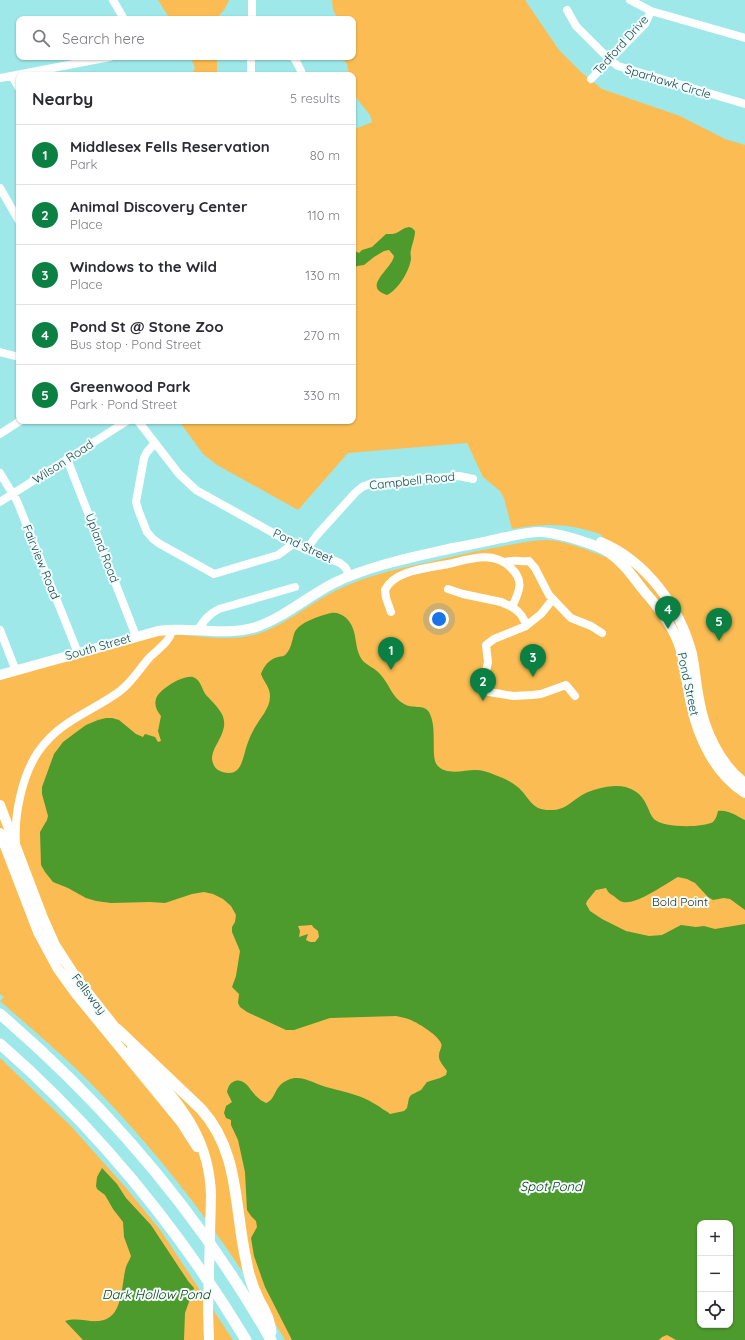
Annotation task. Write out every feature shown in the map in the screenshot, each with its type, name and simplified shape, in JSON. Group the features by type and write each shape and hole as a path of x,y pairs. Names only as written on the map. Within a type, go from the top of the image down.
{"highway":[{"path":"0,1014 54,1062 88,1096 158,1174 196,1223 243,1293 272,1340"},
{"path":"117,1029 201,1109 221,1138 232,1168 246,1260 256,1293 267,1315 272,1340"},
{"path":"0,1044 34,1074 73,1113 102,1143 142,1190 192,1256 246,1340"}],"main road":[{"name":"Pond Street","path":"350,576 422,555 524,533 556,531 572,532 615,548 634,562 662,592 677,615 687,637 694,664 699,701 708,730 724,761 734,773 745,782"},
{"name":"Pond Street","path":"547,532 592,544 611,555 626,568 664,615 675,633 683,655 691,704 702,737 712,758 722,773 745,793"},
{"name":"South Street","path":"0,675 158,631 172,629 233,631 258,626 273,619 325,588 350,576"},
{"name":"Fellsway","path":"0,805 47,928 60,954 76,979 188,1117 202,1146 211,1184 208,1312 209,1340"},
{"name":"Fellsway","path":"0,833 38,932 58,969 76,994 181,1122 207,1165"}],"street":[{"path":"113,0 122,16"},
{"path":"252,0 252,16"},
{"path":"630,0 651,11 745,38"},
{"name":"Sparhawk Circle","path":"567,10 576,26 618,66 745,104"},
{"name":"Tedford Drive","path":"591,79 645,24 651,11"},
{"path":"33,72 95,60"},
{"path":"251,60 251,72"},
{"path":"295,60 301,72"},
{"path":"0,78 16,75"},
{"path":"12,76 16,83"},
{"path":"0,188 16,216"},
{"path":"0,352 16,356"},
{"path":"0,434 16,424"},
{"name":"Wilson Road","path":"0,502 121,424"},
{"name":"Pond Street","path":"140,424 179,474 196,490 293,544 342,564 346,567 350,576"},
{"path":"155,443 144,458 136,502 138,512 146,530 153,539 214,574 278,555 293,544"},
{"name":"Upland Road","path":"67,459 136,636"},
{"name":"Fairview Road","path":"0,473 13,494 78,653"},
{"name":"Campbell Road","path":"306,550 317,535 355,493 365,485 372,483 459,476 474,479"},
{"path":"391,612 385,590 390,583 402,575 418,570 480,557 492,557 505,562 517,574 520,581 517,596 512,607"},
{"path":"505,562 513,559 529,561 535,568 545,588 553,599 571,618 602,633"},
{"path":"198,630 205,618 219,609 296,587"},
{"path":"448,589 463,594 501,602 512,607 520,612 526,626"},
{"path":"553,599 541,614 526,626 494,639 486,646 488,662 483,685 489,692 521,696 541,694 566,685 575,696"},
{"path":"17,850 16,829 21,794 30,768 40,749 50,737 63,726 108,699 128,684 148,659 169,639 172,629"},
{"path":"0,630 16,671"}],"green space":[{"path":"158,0 229,0 223,11 218,16 168,16"},
{"name":"Bold Point","path":"332,0 525,0 559,50 581,72 602,89 680,116 725,139 745,145 745,1340 285,1340 223,1243 200,1211 152,1151 126,1121 76,1069 0,1001 4,997 0,994 0,680 157,635 232,638 257,634 278,625 329,594 360,580 392,570 484,550 529,541 550,540 571,544 605,557 602,535 590,531 557,525 512,529 504,498 500,491 483,477 467,443 348,453 298,510 217,465 203,454 181,424 356,424 356,129 372,122 370,115 356,98 356,72 348,72 347,64 344,60 356,60 356,16 336,16 333,10"},
{"path":"217,60 217,72 193,72 195,67 192,61"},
{"path":"0,1058 70,1125 127,1189 161,1231 233,1340 0,1340"}],"water":[{"path":"409,227 415,231 410,264 399,285 391,293 387,295 380,292 377,287 380,277 394,256 389,250 384,251 374,257 364,265 356,267 356,252 359,253 362,250 372,247 386,234 394,234"},
{"name":"Spot Pond","path":"333,613 345,617 353,627 358,650 363,661 380,674 396,698 407,705 421,707 429,712 432,719 434,733 435,761 437,765 445,770 455,772 478,770 505,779 519,788 532,804 545,810 560,809 592,790 621,786 631,789 639,794 645,801 654,819 665,824 692,826 708,824 713,822 718,811 732,813 745,820 745,910 730,899 724,898 713,900 708,897 695,883 678,877 659,889 629,902 620,901 609,893 606,888 596,890 586,904 590,911 602,919 626,931 649,936 662,935 681,925 696,927 704,926 715,929 745,924 745,1340 676,1340 667,1335 659,1340 292,1340 265,1287 254,1256 251,1238 257,1227 256,1221 247,1210 245,1172 238,1140 231,1125 231,1120 226,1118 224,1113 226,1106 232,1102 227,1092 229,1086 237,1081 244,1082 257,1097 266,1103 272,1099 277,1089 283,1083 293,1078 298,1078 360,1097 390,1114 404,1111 407,1108 411,1095 421,1090 427,1082 446,1075 447,1071 439,1057 442,1046 441,1043 439,1039 419,1024 409,1019 396,1016 330,1018 294,1030 286,1030 247,1012 240,1007 238,1003 239,994 232,987 236,976 240,951 232,932 236,915 231,906 223,899 213,894 204,892 192,894 165,903 111,903 86,898 53,882 45,872 41,865 40,832 48,816 42,794 42,787 54,754 63,742 86,725 106,718 119,720 136,734 143,737 145,734 155,737 158,742 161,741 158,731 161,716 156,708 156,699 158,695 167,687 185,677 195,678 199,681 206,695 223,716 224,727 212,759 214,765 218,770 227,773 236,771 241,764 251,735 268,707 270,696 269,690 261,674 264,668 272,659 283,656 288,652 294,634 300,626 316,618","holes":["312,925 318,931 319,937 315,942 306,940 308,934 299,937 300,931 298,926"]},
{"name":"Dark Hollow Pond","path":"102,1168 117,1184 126,1198 151,1225 194,1288 185,1313 184,1340 83,1340 65,1321 74,1319 99,1321 107,1319 113,1314 120,1300 126,1267 131,1256 124,1237 123,1222 105,1195 97,1189 96,1186 97,1177"}],"place":[{"name":"Pond St @ Stone Zoo","path":"668,629"},
{"name":"Greenwood Park","path":"719,641"},
{"name":"Middlesex Fells Reservation","path":"391,670"},
{"name":"Windows to the Wild","path":"533,677"},
{"name":"Animal Discovery Center","path":"483,701"}]}
